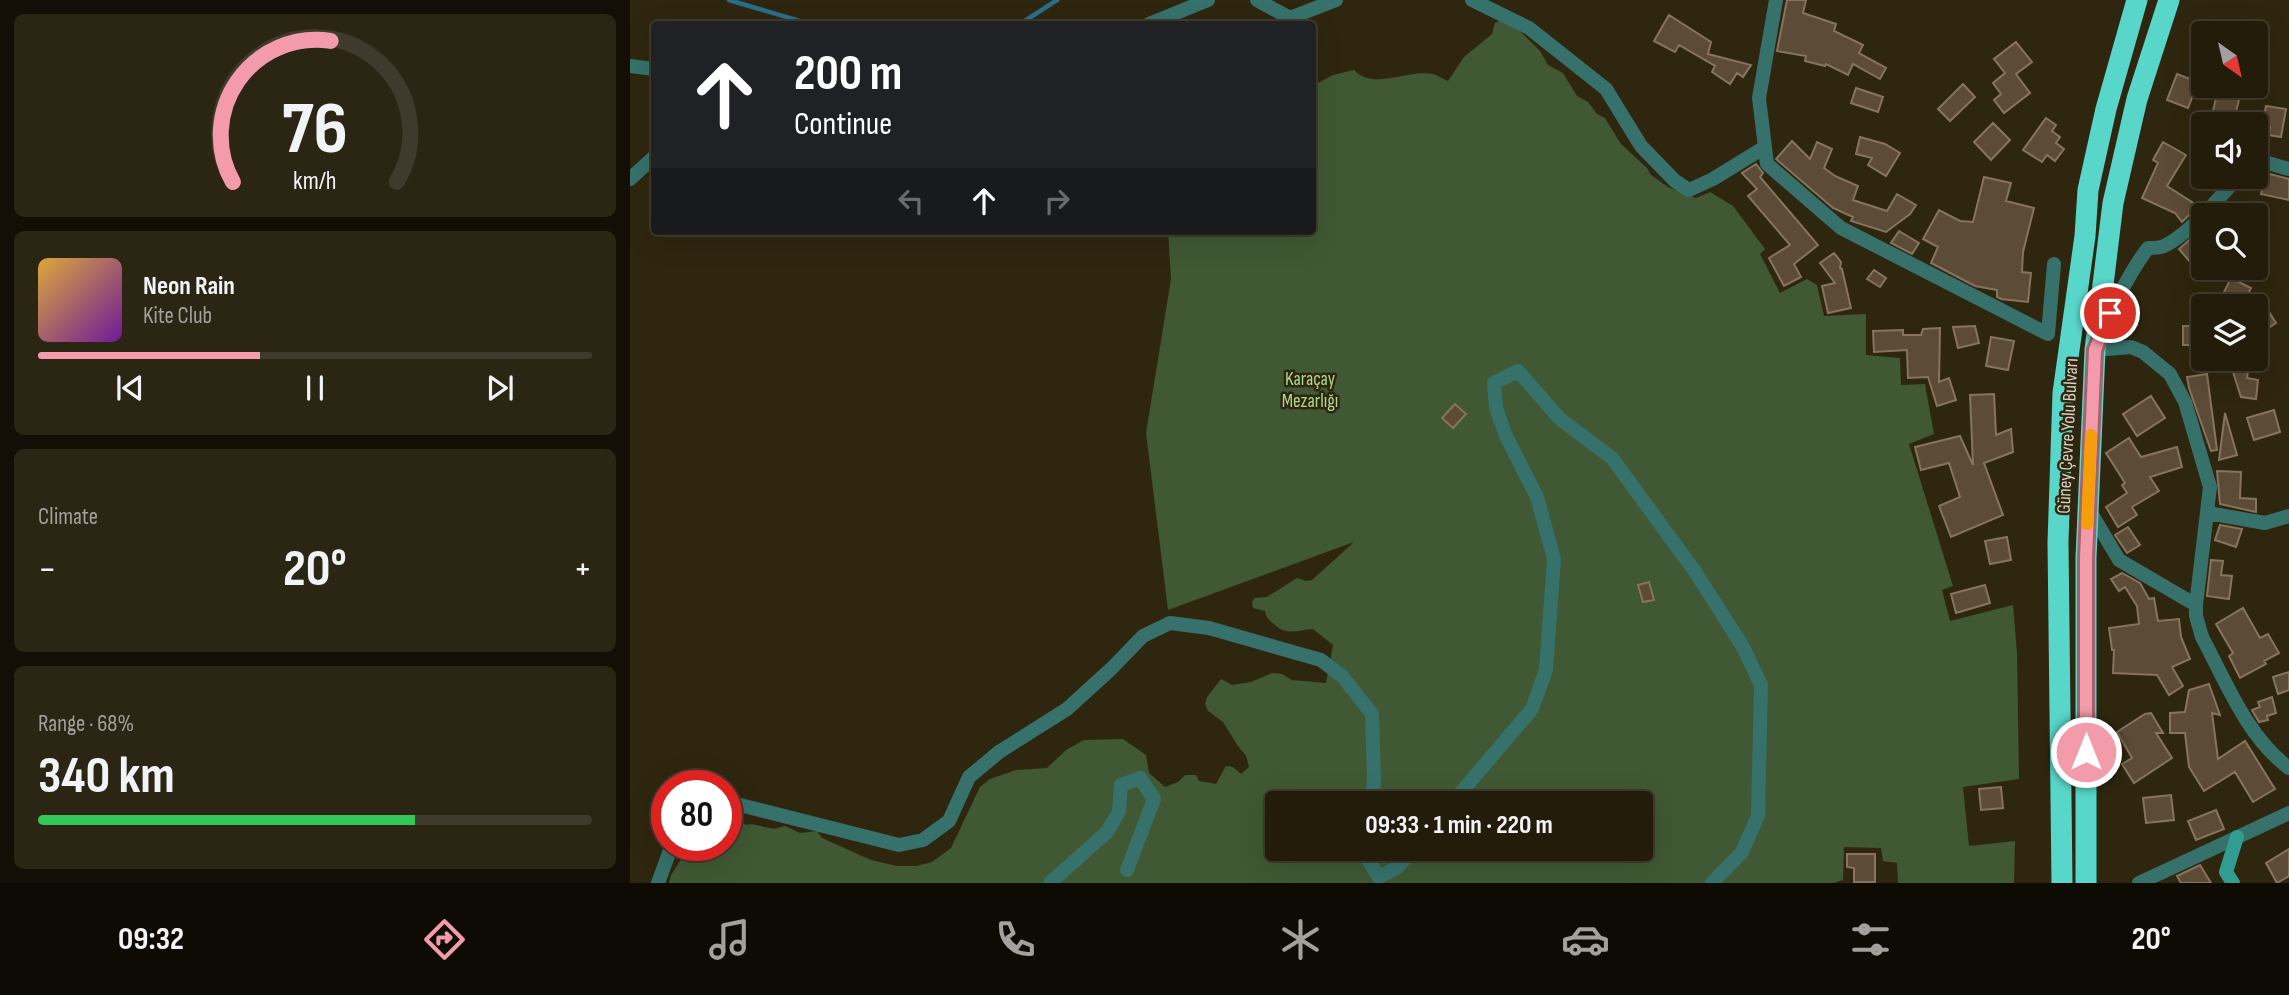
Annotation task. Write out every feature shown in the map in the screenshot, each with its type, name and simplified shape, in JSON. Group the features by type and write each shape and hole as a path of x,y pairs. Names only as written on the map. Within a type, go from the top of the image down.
{"highway":[{"name":"Güney Çevre Yolu Bulvarı","path":"2062,883 2058,542 2063,393 2085,236 2088,190 2106,109 2137,0"},
{"name":"Güney Çevre Yolu Bulvarı","path":"2086,883 2087,507 2095,350 2113,204 2137,99 2169,0"}],"street":[{"path":"1156,21 1208,0"},
{"path":"1257,0 1290,18 1336,0"},
{"path":"1472,0 1529,28 1606,89 1641,146 1675,181 1689,190 1713,179 1765,147"},
{"path":"1776,0 1759,98 1766,164 1841,228 2048,334 2054,264"},
{"path":"630,66 651,69"},
{"path":"630,179 651,160"},
{"path":"2268,163 2289,169"},
{"path":"2227,189 2208,211 2163,247 2148,248 2118,295 2095,350 2132,347 2162,366 2178,385 2210,486 2196,605 2202,637 2251,727 2274,755 2289,768"},
{"path":"1462,791 1532,709 1546,670 1554,559 1537,497 1506,436 1496,408 1494,383 1518,371 1560,419 1612,458 1696,573 1743,647 1760,685 1758,816 1742,852 1712,883"},
{"path":"2087,507 2119,560 2196,605"},
{"path":"2208,513 2265,523 2289,516"},
{"path":"742,806 900,845 923,840 949,821 969,777 999,752 1067,709 1143,636 1170,624 1209,628 1321,660 1343,677 1372,714 1373,791"},
{"path":"1050,883 1107,832 1119,812 1121,785 1140,778 1154,799 1127,870"},
{"path":"2139,883 2289,813"},
{"path":"2233,883 2226,872 2237,836"},
{"path":"658,883 666,861"},
{"path":"1369,861 1379,877 1398,867 1403,861"}],"green space":[{"name":"Karaçay Mezarlığı","path":"1500,20 1514,25 1540,51 1548,65 1563,73 1577,96 1605,118 1621,144 1651,175 1668,187 1696,198 1710,192 1733,206 1765,249 1760,254 1780,293 1807,279 1817,285 1824,316 1866,314 1866,355 1900,358 1901,385 1925,384 1934,434 1909,444 1953,586 1942,590 1950,621 2013,605 2017,653 2019,779 1963,787 1969,846 2015,841 2014,883 1898,883 1897,863 1883,861 1881,848 1844,847 1843,880 1834,883 669,883 680,861 742,861 742,822 774,829 785,826 800,833 817,831 822,838 871,860 897,866 916,866 932,862 951,848 980,787 990,779 1016,770 1047,768 1066,750 1084,740 1123,739 1146,755 1149,773 1165,787 1178,782 1185,775 1196,775 1199,781 1216,784 1226,766 1233,767 1241,774 1249,767 1246,756 1223,722 1208,711 1205,704 1207,697 1221,679 1232,685 1251,682 1272,673 1282,674 1292,680 1326,683 1333,645 1313,629 1293,632 1279,628 1268,619 1265,611 1253,608 1252,602 1255,598 1267,597 1297,578 1312,580 1354,542 1168,610 1146,433 1171,279 1168,235 1316,235 1316,84 1333,75 1354,70 1371,79 1422,73 1448,81 1464,57 1492,34 1495,23"}],"building":[{"path":"1787,0 1806,0 1803,13 1836,24 1834,31 1863,45 1859,53 1886,68 1880,79 1853,64 1848,75 1826,64 1825,66 1805,61 1806,56 1777,51"},
{"path":"1669,15 1711,42 1708,54 1751,65 1743,77 1737,73 1730,84 1712,72 1715,66 1679,45 1675,52 1654,41"},
{"path":"2016,42 2032,62 2016,74 2030,93 2004,113 1994,100 2001,94 1993,83 2005,73 1994,59"},
{"path":"2177,74 2191,79 2192,98 2188,108 2167,100"},
{"path":"1963,84 1975,97 1950,121 1938,109"},
{"path":"1856,88 1883,97 1878,112 1851,103"},
{"path":"2216,98 2240,98 2236,112 2213,112"},
{"path":"2266,106 2286,109 2281,137 2268,135 2268,112 2265,112"},
{"path":"2046,118 2056,125 2052,131 2060,137 2056,143 2064,149 2055,161 2047,155 2042,162 2023,150"},
{"path":"1993,123 2010,140 1991,160 1974,142"},
{"path":"1860,137 1885,144 1900,153 1886,176 1868,165 1872,158 1856,154"},
{"path":"1792,141 1810,159 1817,142 1832,149 1824,168 1858,186 1853,200 1887,211 1897,194 1916,205 1910,214 1886,232 1851,221 1853,217 1833,208 1776,159"},
{"path":"2163,142 2186,155 2167,186 2193,203 2191,203 2191,213 2182,222 2175,213 2142,198 2158,163 2153,160"},
{"path":"1756,164 1763,173 1760,177 1818,245 1794,264 1801,277 1784,286 1769,258 1790,245 1748,196 1757,189 1742,173"},
{"path":"2268,174 2289,179 2289,200 2261,194 2262,189 2268,189"},
{"path":"1984,177 2011,183 2006,201 2034,208 2023,252 2022,272 2031,273 2028,302 2001,299 1997,297 1997,290 1975,286 1931,263 1938,247 1923,239 1939,210 1960,221 1973,222"},
{"path":"1899,231 1919,243 1912,254 1891,243"},
{"path":"2191,238 2191,263 2179,249"},
{"path":"1834,253 1841,262 1840,268 1851,308 1828,313 1822,286 1835,283 1820,263"},
{"path":"1874,270 1886,278 1880,287 1867,279"},
{"path":"2230,280 2251,288 2248,294 2223,294"},
{"path":"2268,310 2276,323 2268,328"},
{"path":"1975,326 1979,343 1958,348 1953,327"},
{"path":"2183,326 2191,326 2191,345 2183,345"},
{"path":"1940,328 1939,382 1949,378 1956,400 1937,406 1928,377 1908,378 1907,350 1874,352 1873,331 1903,330 1903,335 1921,335 1923,329"},
{"path":"1991,337 2014,341 2008,370 1986,366"},
{"path":"2233,371 2248,371 2247,378 2258,380 2256,399 2241,397"},
{"path":"2207,374 2217,450 2211,451 2187,377"},
{"path":"1994,394 1996,435 2011,429 2013,452 1984,463 2003,515 1951,537 1939,506 1960,497 1949,463 1921,470 1915,447 1960,436 1973,465 1970,395"},
{"path":"2151,396 2165,418 2137,436 2123,414"},
{"path":"1455,404 1466,414 1453,428 1442,418"},
{"path":"2274,410 2280,432 2254,440 2247,418"},
{"path":"2225,413 2237,455 2219,460"},
{"path":"2129,438 2141,457 2177,447 2182,467 2150,477 2159,491 2132,507 2137,515 2118,527 2106,507 2127,493 2122,485 2125,483 2106,453"},
{"path":"2217,471 2241,472 2240,498 2256,499 2256,512 2220,504"},
{"path":"2220,525 2242,529 2236,547 2215,540"},
{"path":"2128,527 2140,545 2127,553 2115,535"},
{"path":"2007,537 2011,560 1990,564 1985,541"},
{"path":"2211,560 2223,561 2221,575 2232,576 2229,599 2207,596"},
{"path":"2122,573 2140,583 2149,599 2154,598 2158,621 2179,619 2181,637 2190,659 2172,667 2183,686 2169,695 2157,675 2113,673 2114,650 2109,628 2139,624 2137,606 2125,587 2119,591 2111,579"},
{"path":"1649,582 1654,600 1643,602 1638,585"},
{"path":"1985,585 1990,603 1956,613 1951,594"},
{"path":"2243,608 2260,638 2268,634 2279,653 2264,661 2266,664 2240,678 2229,656 2233,653 2216,624"},
{"path":"2289,672 2289,690 2278,694 2273,677"},
{"path":"2209,684 2220,715 2212,713 2218,759 2245,741 2275,789 2253,802 2235,772 2204,791 2189,767 2185,733 2170,733 2170,713 2185,712 2189,690"},
{"path":"2272,697 2276,713 2267,716 2268,720 2259,722 2252,710 2260,707 2258,702"},
{"path":"2151,713 2163,733 2156,733 2172,758 2134,783 2122,764 2132,758 2117,732"},
{"path":"2001,787 2003,808 1981,810 1979,789"},
{"path":"2171,795 2174,820 2146,823 2143,798"},
{"path":"2216,810 2224,829 2196,840 2188,821"},
{"path":"2289,849 2289,876 2277,883 2266,863"},
{"path":"1847,854 1875,854 1875,882 1854,882 1854,868 1847,867"},
{"path":"2200,865 2211,883 2181,883 2177,876"}],"waterway":[{"path":"729,0 800,21"},
{"path":"1025,21 1057,0"}],"slow traffic":[{"path":"2087,524 2091,435"}],"route":[{"path":"2086,752 2087,507 2095,350 2110,313"}]}
